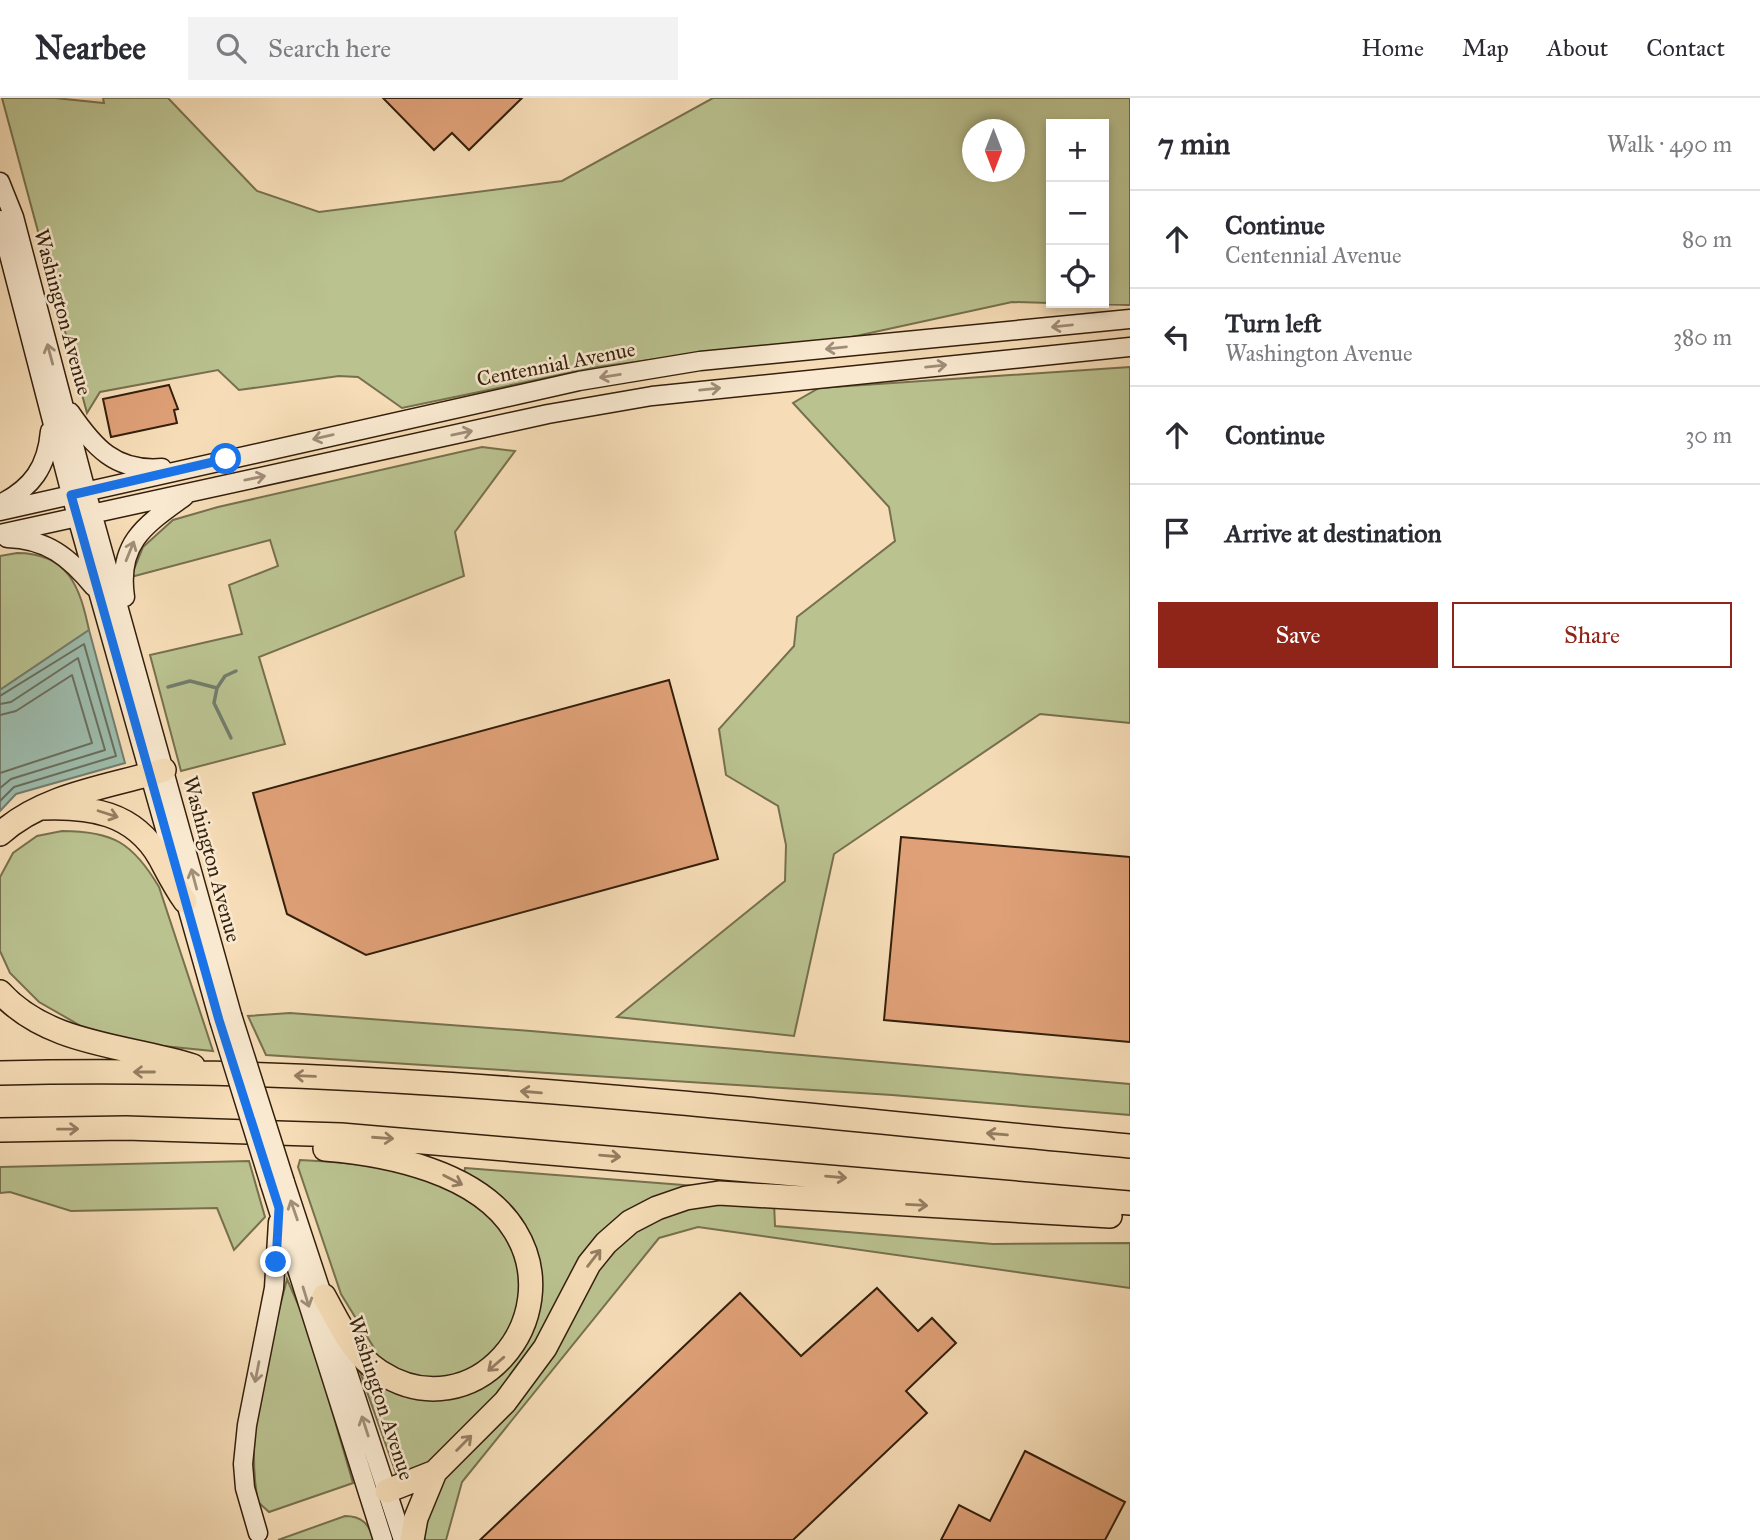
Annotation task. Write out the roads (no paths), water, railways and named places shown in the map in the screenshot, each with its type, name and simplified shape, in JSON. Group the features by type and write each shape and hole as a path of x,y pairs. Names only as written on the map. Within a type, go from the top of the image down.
{"highway":[{"path":"0,834 18,818 66,797 157,772"},
{"path":"41,808 89,808 120,818 147,841 185,901"},
{"path":"0,992 21,1011 64,1034 161,1056 212,1073"},
{"path":"0,1073 212,1073 451,1084 1130,1146"},
{"path":"0,1130 241,1130 570,1153 1130,1206"},
{"path":"241,1130 291,1147 355,1152 414,1164 455,1180 502,1214 515,1231 529,1264 527,1314 514,1345 484,1374 446,1388 416,1387 379,1372 358,1352 324,1296"},
{"path":"412,1540 416,1518 435,1472 505,1402 526,1375 545,1348 589,1264 631,1222 657,1208 686,1198 719,1193 1110,1216 1130,1206"},
{"path":"387,1491 435,1472"}],"main road":[{"name":"Washington Avenue","path":"0,183 15,217 63,402 79,493"},
{"name":"Washington Avenue","path":"0,220 51,417 136,666 185,901 277,1183 324,1296 403,1540"},
{"name":"Centennial Avenue","path":"0,510 566,384 700,361 1130,320"},
{"path":"0,536 548,414 652,396 1130,347"},
{"path":"63,402 97,449 121,462 146,469 200,465"},
{"path":"0,504 34,481 48,454 51,417"},
{"path":"136,666 122,579 126,556 145,525 190,492"},
{"name":"Washington Avenue","path":"85,515 98,591 157,772 225,1018"},
{"path":"0,536 26,538 51,546 73,561 98,591"},
{"name":"Washington Avenue","path":"277,1183 279,1208 383,1540"},
{"path":"258,1533 245,1488 243,1464 247,1425 274,1288 279,1208"}],"water":[{"path":"89,630 125,763 16,794 0,811 0,690"}],"waterway":[{"path":"168,687 190,681 217,688 225,676 236,671"},
{"path":"217,688 214,703 231,738"}]}
